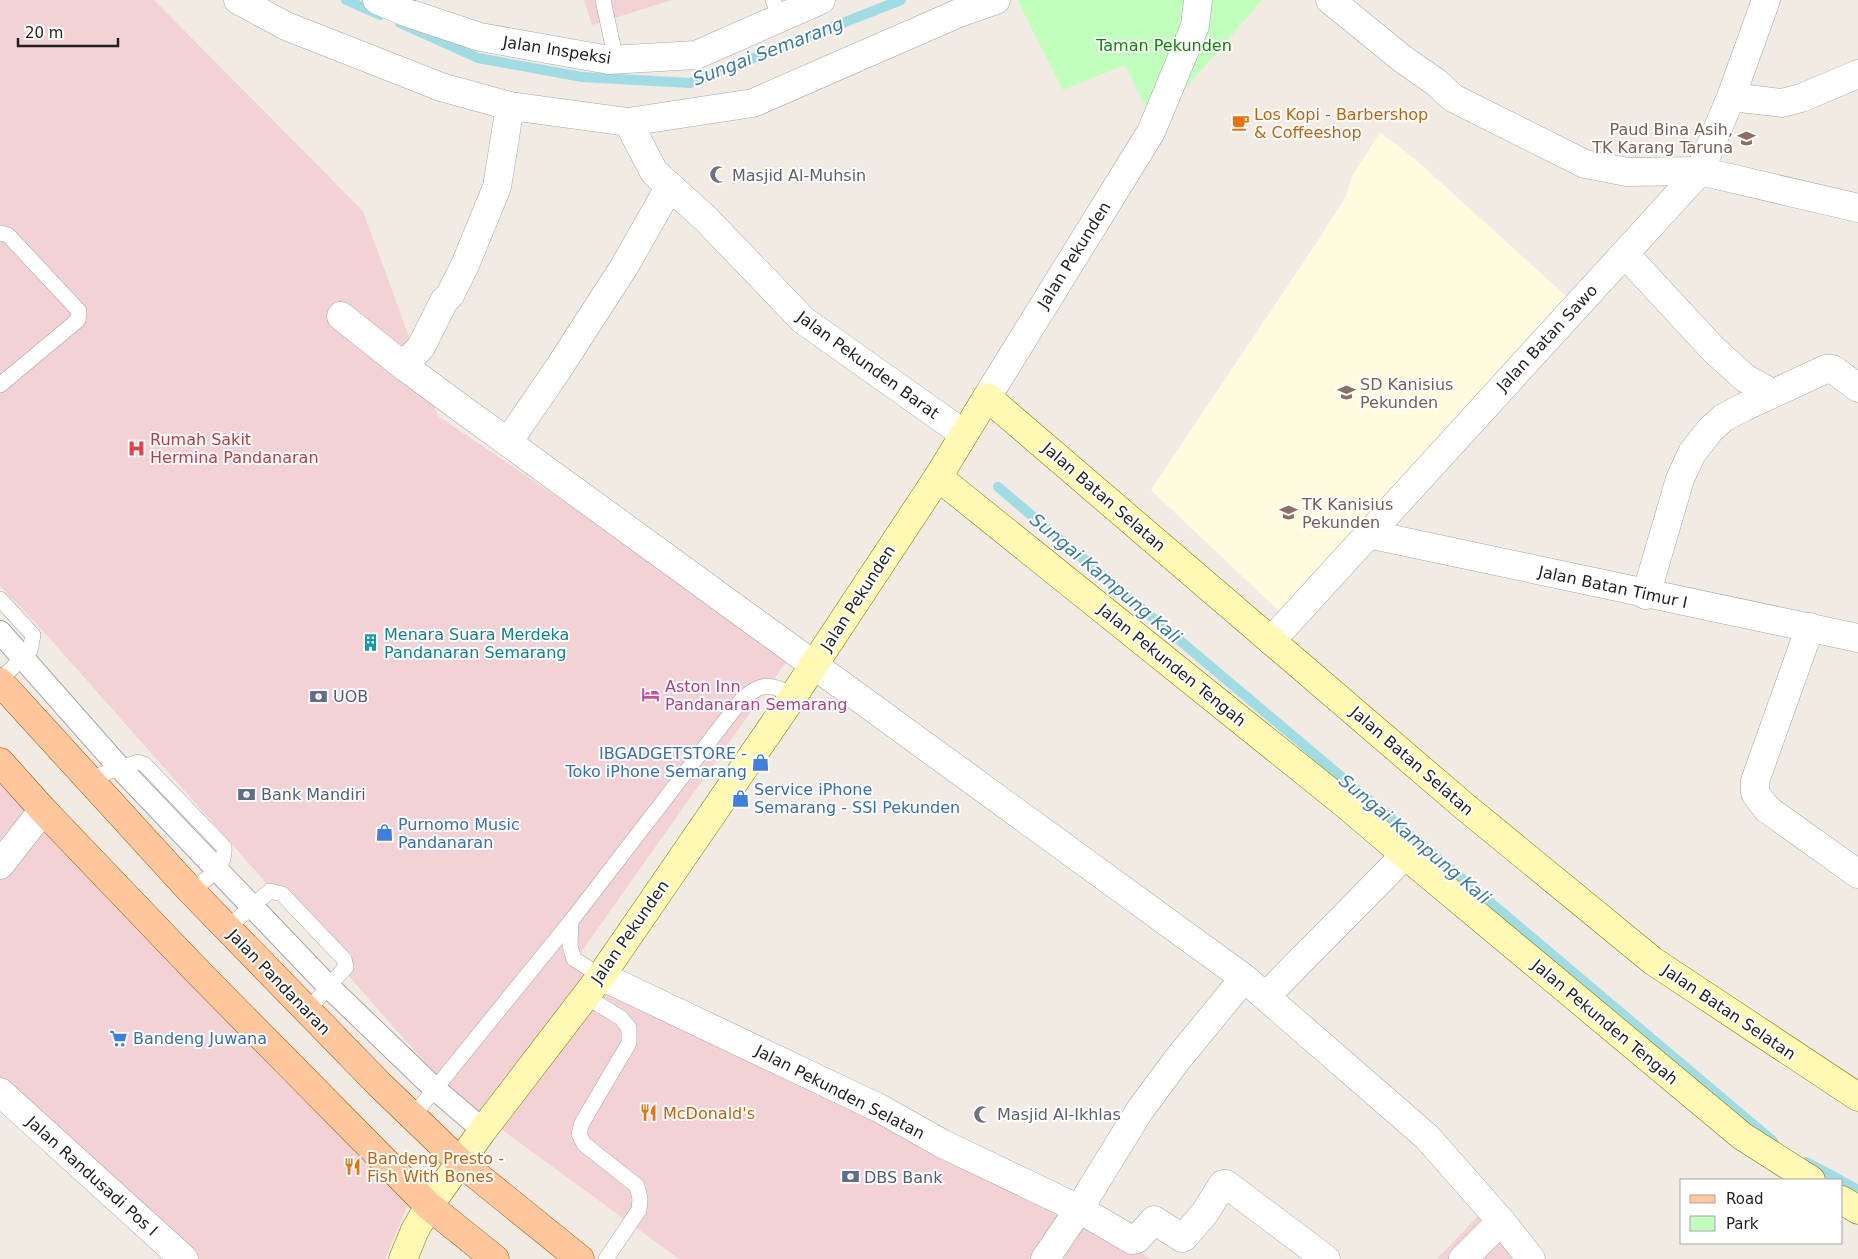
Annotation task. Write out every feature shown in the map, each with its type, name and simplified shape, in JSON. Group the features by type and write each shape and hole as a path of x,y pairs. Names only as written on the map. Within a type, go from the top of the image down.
{"main road":[{"name":"Jalan Pekunden","path":"403,1259 414,1230 429,1206 483,1130 593,986 794,695 938,476 987,397"},
{"name":"Jalan Batan Selatan","path":"987,397 1464,806 1653,961 1858,1098"},
{"name":"Jalan Pekunden Tengah","path":"938,476 1345,804 1742,1136 1809,1179"},
{"name":"Jalan Pandanaran","path":"0,681 191,891 307,1011 460,1162 580,1259"},
{"path":"0,762 43,810 197,971 429,1206 495,1259"},
{"path":"1843,1201 1858,1210"}],"street":[{"path":"238,0 286,26 440,86 510,106 628,122 753,103 955,5 996,0"},
{"name":"Jalan Inspeksi","path":"377,0 408,13 480,37 568,54 616,60 696,55 776,9 821,0"},
{"name":"Jalan Pekunden","path":"987,397 1151,132 1195,26 1198,0"},
{"path":"1330,0 1404,60 1437,83 1453,98 1585,164 1627,172 1700,171 1858,208"},
{"name":"Jalan Batan Sawo","path":"1271,641 1700,171 1731,97 1766,0"},
{"path":"1731,97 1782,103 1801,98 1858,74"},
{"path":"405,367 407,362 421,347 465,265 497,187 510,106"},
{"name":"Jalan Pekunden Barat","path":"628,122 654,172 706,219 803,320 964,434"},
{"path":"508,442 624,267 670,186"},
{"path":"1625,254 1714,350 1745,378 1772,393"},
{"path":"341,316 405,367 1244,978 1427,1137 1501,1221 1531,1259"},
{"path":"1646,595 1680,479 1692,453 1710,430 1723,418 1772,393 1826,369 1833,369 1858,388"},
{"name":"Jalan Batan Timur I","path":"1368,534 1646,595 1858,638"},
{"path":"1810,627 1755,781 1756,793 1767,809 1858,874"},
{"path":"0,632 120,768 329,987 435,1090 483,1130"},
{"path":"0,865 43,810"},
{"path":"1266,996 1405,855"},
{"path":"1045,1259 1079,1209 1140,1110 1177,1060 1244,978"},
{"name":"Jalan Pekunden Selatan","path":"593,986 879,1108 941,1143 1079,1209 1132,1240 1137,1238 1154,1220 1182,1238 1186,1236 1204,1214 1222,1184 1226,1184 1326,1259"},
{"name":"Jalan Randusadi Pos I","path":"0,1092 184,1259"},
{"path":"1464,1259 1501,1221"}],"lane":[{"path":"603,0 616,60"},
{"path":"0,233 8,235 79,311 78,320 0,385"},
{"path":"0,598 33,635 30,650 0,681"},
{"path":"413,1116 571,921 742,699 756,688 771,685 794,695"},
{"path":"88,779 120,768"},
{"path":"191,891 217,869"},
{"path":"227,928 270,891 282,894 344,959 346,967 307,1011"},
{"path":"571,921 570,946 574,959 593,986 629,1028 629,1042 582,1123 579,1134 584,1144 636,1186 640,1199 639,1210 606,1259"}],"shaded area":[{"path":"0,0 154,0 363,211 438,416 791,655 577,958 1038,1177 1150,1259 679,1259 453,1094 44,632 0,586"},
{"path":"584,0 672,0 592,25"},
{"name":"SD Kanisius Pekunden","path":"1380,132 1416,160 1566,296 1279,611 1151,490 1321,236 1346,196 1352,176"},
{"path":"0,784 408,1204 385,1259 198,1259 0,1080"},
{"path":"1480,1214 1514,1259 1437,1259"}],"green space":[{"name":"Taman Pekunden","path":"1017,0 1262,0 1154,125 1125,65 1063,90"}],"waterway":[{"name":"Sungai Semarang","path":"346,0 380,15"},
{"name":"Sungai Semarang","path":"400,23 478,58 582,77 690,83 901,0"},
{"name":"Sungai Kampung Kali","path":"998,487 1773,1141"},
{"name":"Sungai Kampung Kali","path":"1806,1162 1838,1179"},
{"name":"Sungai Kampung Kali","path":"1843,1182 1858,1190"}],"place":[{"name":"Los Kopi - Barbershop & Coffeeshop","path":"1240,123"},
{"name":"Paud Bina Asih, TK Karang Taruna","path":"1747,138"},
{"name":"Masjid Al-Muhsin","path":"718,175"},
{"name":"SD Kanisius Pekunden","path":"1346,393"},
{"name":"Rumah Sakit Hermina Pandanaran","path":"136,448"},
{"name":"TK Kanisius Pekunden","path":"1288,513"},
{"name":"Menara Suara Merdeka Pandanaran Semarang","path":"370,643"},
{"name":"Aston Inn Pandanaran Semarang","path":"651,695"},
{"name":"UOB","path":"319,696"},
{"name":"IBGADGETSTORE - Toko iPhone Semarang","path":"761,762"},
{"name":"Bank Mandiri","path":"247,794"},
{"name":"Service iPhone Semarang - SSI Pekunden","path":"740,798"},
{"name":"Purnomo Music Pandanaran","path":"384,833"},
{"name":"Bandeng Juwana","path":"119,1038"},
{"name":"McDonald's","path":"649,1113"},
{"name":"Masjid Al-Ikhlas","path":"983,1114"},
{"name":"Bandeng Presto - Fish With Bones","path":"353,1167"},
{"name":"DBS Bank","path":"850,1177"}]}
